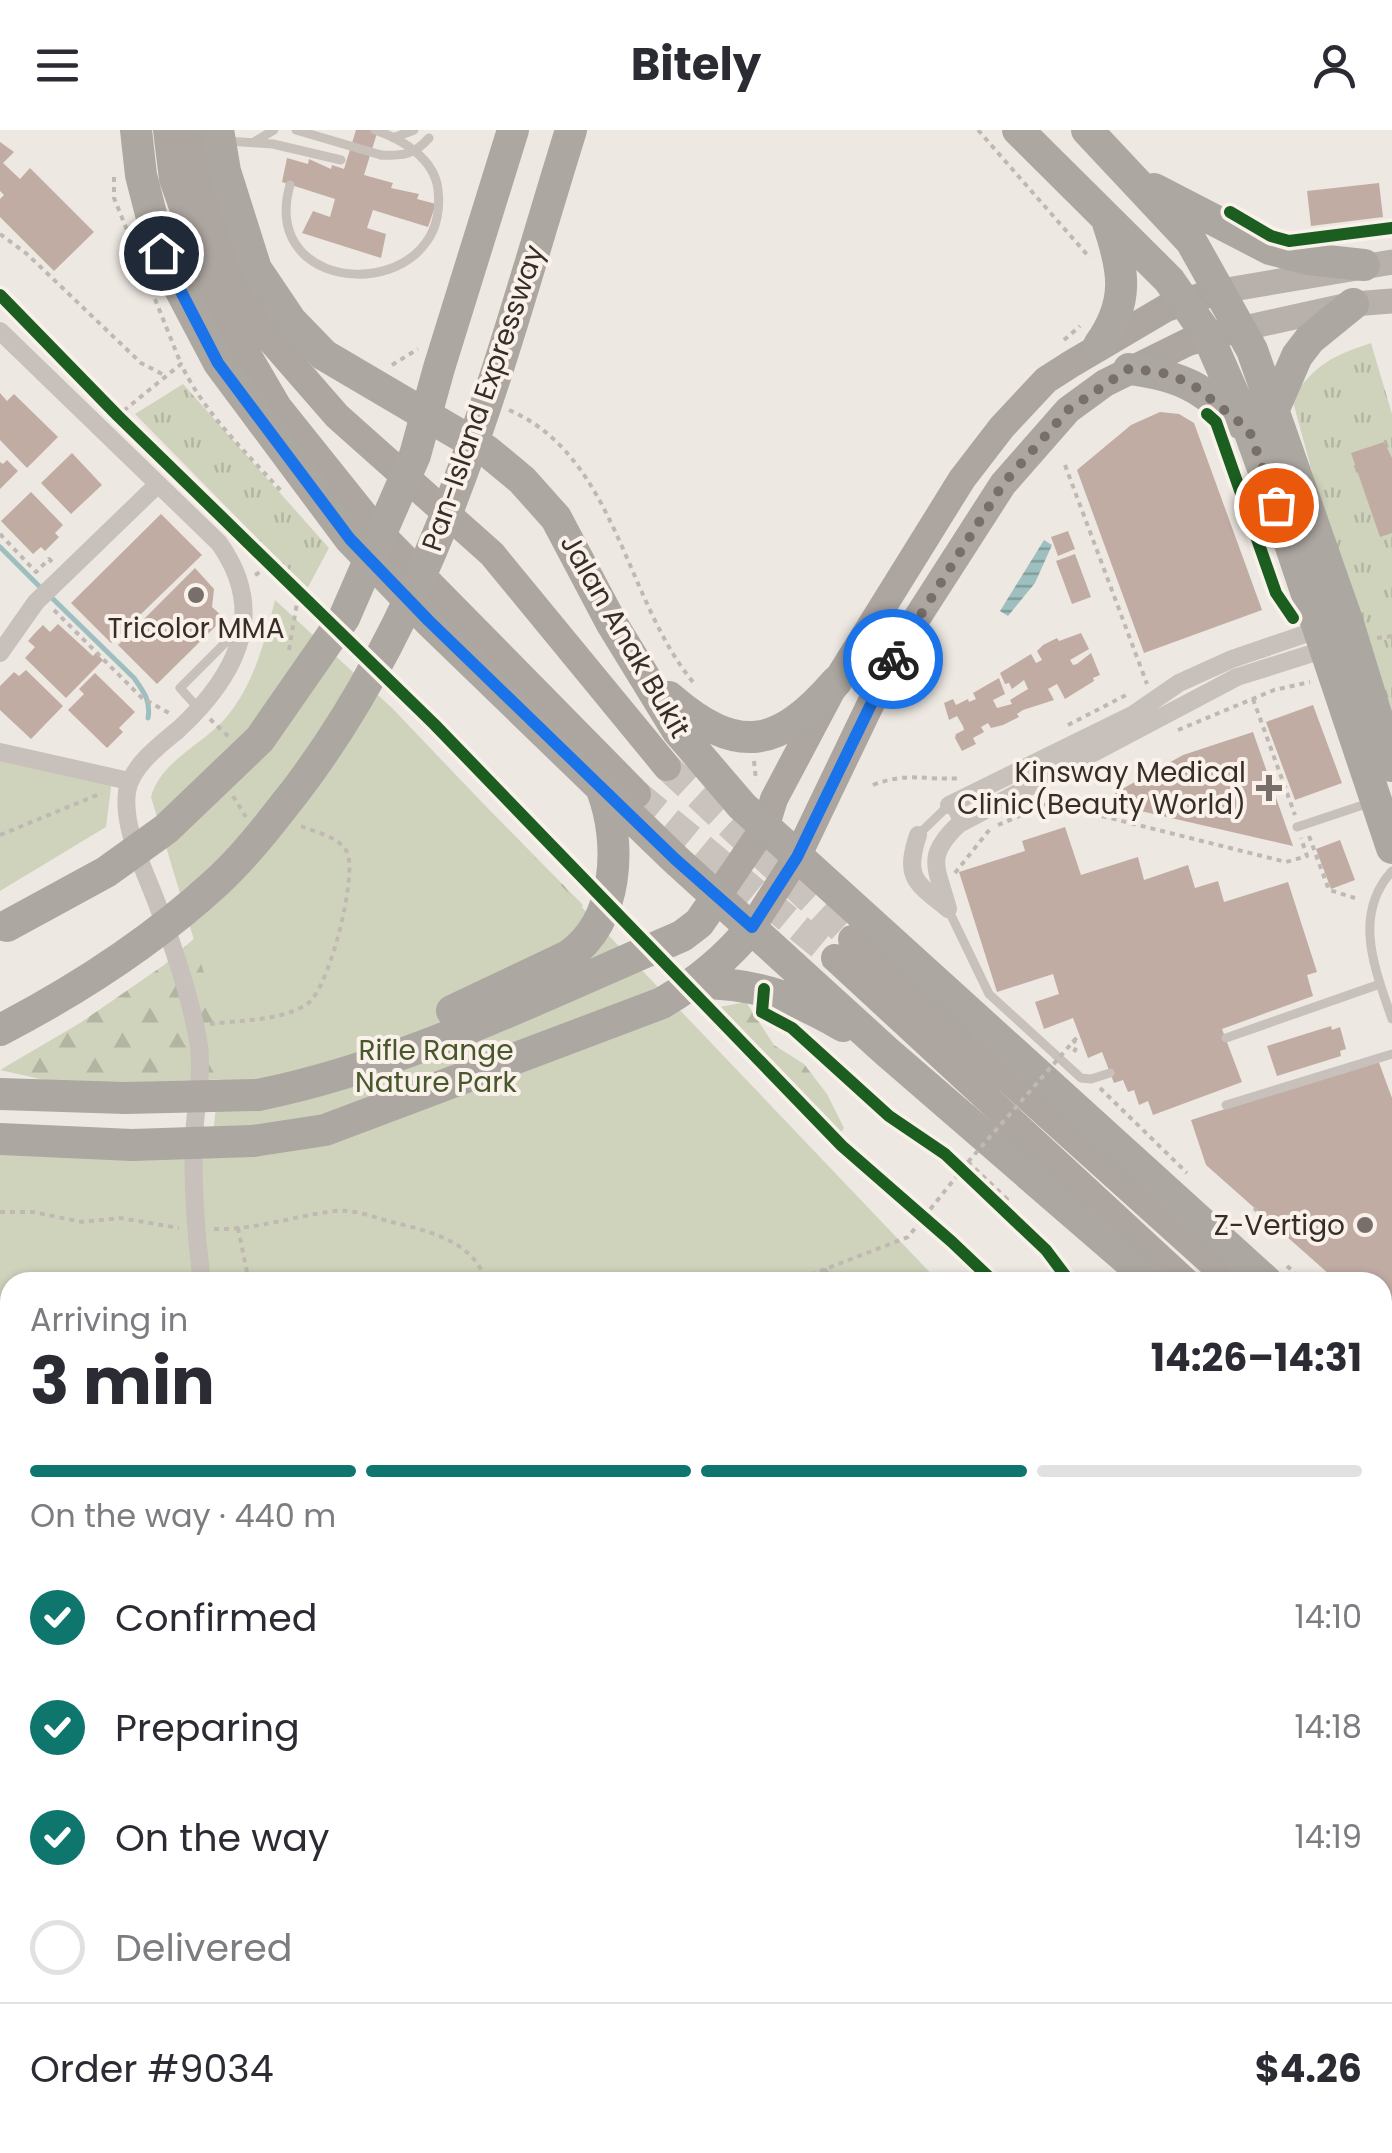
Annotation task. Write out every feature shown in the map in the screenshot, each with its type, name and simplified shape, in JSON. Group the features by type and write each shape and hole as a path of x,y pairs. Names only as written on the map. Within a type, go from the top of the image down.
{"highway":[{"path":"136,130 141,175 161,253 218,363 350,539 428,620 717,896 886,1050 1141,1272"},
{"name":"Pan-Island Expressway","path":"4,927 106,872 166,829 260,739 344,618 415,456 513,130"},
{"name":"Pan-Island Expressway","path":"0,1030 95,974 218,881 272,821 346,720 410,601 460,482 571,130"},
{"path":"1018,130 1186,301 1252,350 1274,409 1392,848"},
{"path":"1088,130 1191,242 1221,291 1224,332 1249,430 1392,766"},
{"name":"Jalan Anak Bukit","path":"220,136 226,171 256,269 291,322 324,355 487,451 522,480 556,518 676,730 742,806 1256,1272"},
{"path":"1132,177 1270,250 1308,259 1378,264"},
{"path":"1095,331 1111,328 1122,297 1108,222"},
{"path":"1274,409 1297,356 1310,339 1353,304"},
{"path":"1130,368 1168,374 1192,384 1249,430"},
{"path":"642,676 703,725 736,736 762,736 789,726 812,710 836,682"},
{"path":"391,1058 434,1020 546,968 583,946 602,913 611,876 612,817 600,786"},
{"path":"0,1094 125,1098 258,1095 322,1082 391,1058 682,936 699,923 717,896"},
{"path":"0,1139 132,1145 253,1141 324,1130 635,1014 696,984 752,927"},
{"path":"696,984 764,989 817,1011 886,1050"}],"main road":[{"name":"Jalan Anak Bukit","path":"168,130 173,179 278,408 374,528 638,794"},
{"name":"Jalan Anak Bukit","path":"220,136 197,177 226,294 337,416 492,554 667,767"},
{"path":"717,896 766,825 774,799 836,682 962,479 1002,426 1095,331 1221,291 1378,264"},
{"path":"752,927 797,857 898,649 1003,484 1068,410 1130,368 1188,342 1353,304 1392,301"},
{"path":"1176,1272 843,949 1220,1272"}],"street":[{"path":"3,341 218,543 241,583 242,630 234,640 227,674 200,710 153,752 130,782 126,803 129,825 172,943 195,1026 200,1075 194,1136 195,1229 201,1272"},
{"path":"0,653 36,602 157,484"},
{"path":"948,909 935,861 942,839 958,824 1038,771 1137,720 1179,683 1232,659 1336,632"},
{"path":"0,752 130,782"},
{"path":"948,805 1038,771"},
{"path":"918,835 909,862 916,882 948,909"}],"lane":[{"path":"220,136 274,130"},
{"path":"296,130 400,156 417,151 431,130"},
{"path":"290,185 286,198 288,230 302,255 333,272 364,276 395,268 420,251 435,229 440,205 437,179 424,159 375,130"},
{"path":"393,138 414,130"},
{"path":"220,136 298,156 341,160"},
{"path":"200,710 180,688 234,640"},
{"path":"1301,826 1376,800"},
{"path":"918,835 948,805 958,824"},
{"path":"1392,871 1380,885 1368,916 1373,957 1392,1019"},
{"path":"948,909 989,994 1077,1074 1091,1079 1110,1074"},
{"path":"1226,1038 1380,984"},
{"path":"1226,1105 1392,1054"}],"path":[{"path":"978,130 1089,255 1094,266"},
{"path":"0,234 27,254 141,364 166,376"},
{"path":"1055,348 1095,331"},
{"path":"104,402 123,421"},
{"path":"497,405 514,412 552,440 595,489 638,588 678,664 701,691"},
{"path":"1207,414 1216,422 1276,593 1336,632"},
{"path":"1213,432 1271,596 1336,632 1392,636"},
{"path":"1056,730 1150,682 1064,465"},
{"path":"0,534 36,572 49,558 60,578"},
{"path":"259,552 312,604"},
{"path":"241,583 273,565"},
{"path":"289,662 299,591"},
{"path":"36,602 50,606 142,698 156,706"},
{"path":"1253,699 1292,807"},
{"path":"200,710 240,746"},
{"path":"873,785 897,776 964,778"},
{"path":"0,835 104,792"},
{"path":"955,873 990,829 1050,802 1286,862 1307,856 1301,826"},
{"path":"195,1026 281,1015 310,1003 327,978 350,876 348,854 338,840 301,826 302,813"},
{"path":"1301,826 1329,890 1355,898"},
{"path":"817,1272 908,1237 1079,1035"},
{"path":"1091,1079 1186,1172"},
{"path":"945,1154 1011,1216"},
{"path":"968,1162 1007,1199 1000,1205"},
{"path":"911,1206 938,1230"},
{"path":"1241,1226 1257,1208"},
{"path":"0,1212 34,1212 82,1222 120,1218 195,1229 238,1228 336,1211 352,1212 443,1235 483,1272"},
{"path":"238,1228 248,1272"},
{"path":"1058,1266 1062,1272"},
{"path":"824,1269 827,1272"}],"green space":[{"path":"1371,343 1392,414 1392,756 1292,398 1326,363"},
{"path":"183,384 329,548 307,589 135,414"},
{"name":"Rifle Range Nature Park","path":"275,600 393,709 929,1272 0,1272 0,1154 211,1155 222,1045 219,1023 151,797 172,764 215,729 234,707 257,663"},
{"path":"389,708 583,905 572,930 267,1077 76,1087 0,1070 80,1023 164,965 246,893"},
{"path":"0,754 112,780 106,827 0,891"},
{"path":"746,1002 774,1045 804,1064 827,1094 844,1128 840,1134 714,1008"}],"water":[{"path":"1044,540 1052,545 1035,583 1008,616 1000,611"}],"building":[{"path":"356,130 378,130 364,175 393,183 391,188 419,194 417,199 436,204 428,227 373,210 367,228 386,234 381,258 302,233 313,211 330,217 335,199 282,182 287,158 308,164 309,159 331,169 332,165 344,169"},
{"path":"0,142 14,152 3,163 20,179 30,168 94,232 54,271 0,217 0,199 4,195 0,191"},
{"path":"1379,183 1383,217 1311,226 1307,191"},
{"path":"0,393 7,401 14,394 58,437 27,468 0,440"},
{"path":"1160,412 1179,414 1194,423 1262,610 1144,653 1077,470 1131,425"},
{"path":"1384,442 1392,458 1392,533 1380,537 1351,453"},
{"path":"72,453 102,485 71,514 41,483"},
{"path":"7,460 18,471 0,489 0,462"},
{"path":"31,492 63,525 55,533 59,537 45,551 41,547 33,554 1,521"},
{"path":"161,514 202,555 111,643 71,603"},
{"path":"1068,531 1075,549 1058,556 1051,537"},
{"path":"1075,554 1091,597 1072,604 1056,561"},
{"path":"195,568 214,589 212,607 224,618 157,684 118,645"},
{"path":"58,624 93,656 96,653 103,660 66,698 25,658 35,647 28,641 35,633 43,625 50,632"},
{"path":"1081,633 1089,649 1070,660 1077,664 1091,653 1100,675 1094,681 1065,699 1057,684 1048,689 1054,700 1023,710 1017,714 1019,717 1003,725 991,728 988,723 981,727 984,732 973,738 976,744 962,751 955,738 964,730 963,726 957,716 949,720 944,703 953,699 956,705 976,699 973,693 999,678 1005,694 993,700 997,708 1012,704 1010,700 1028,689 1024,680 1012,689 1000,673 1031,654 1036,663 1042,660 1037,651 1043,645"},
{"path":"26,670 63,706 31,739 0,710 0,686 14,672 19,676"},
{"path":"95,673 135,712 107,748 68,710 84,694 79,689"},
{"path":"1313,705 1342,783 1295,800 1266,722"},
{"path":"1253,732 1293,846 1119,806 1115,793 1183,755"},
{"path":"1065,827 1081,875 1138,857 1144,880 1188,865 1195,888 1218,881 1224,902 1288,882 1317,972 1307,975 1313,996 1222,1029 1242,1082 1153,1115 1148,1101 1139,1105 1134,1090 1128,1092 1123,1080 1114,1083 1102,1052 1088,1058 1073,1018 1044,1029 1035,1002 1059,994 1053,974 997,992 959,872 1025,851 1022,841"},
{"path":"1340,840 1355,880 1331,889 1316,849"},
{"path":"1331,1026 1332,1030 1340,1027 1346,1049 1340,1051 1341,1056 1277,1076 1267,1046"},
{"path":"1378,1060 1392,1098 1392,1272 1327,1272 1206,1165 1191,1120"}],"waterway":[{"path":"0,547 42,589"},
{"path":"50,596 134,678 148,702 148,718"}],"tunnel":[{"path":"667,767 852,939"},
{"path":"637,794 835,958"}],"cycle path":[{"path":"1230,212 1271,236 1289,241 1392,228"},
{"path":"0,295 118,416 434,724 842,1146 984,1272"},
{"path":"1207,414 1216,422 1276,593 1293,618"},
{"path":"764,989 762,1012 792,1028 889,1116 945,1154 1046,1250 1062,1272"}],"way so far":[{"path":"893,659 1003,484 1068,410 1130,368 1168,374 1192,384 1249,430 1276,505"}],"place":[{"name":"Tricolor MMA","path":"196,595"},
{"name":"Kinsway Medical Clinic(Beauty World)","path":"1269,788"},
{"name":"Z-Vertigo","path":"1365,1225"}],"route":[{"path":"161,253 218,363 350,539 675,859 752,927 797,857 893,659"}]}
